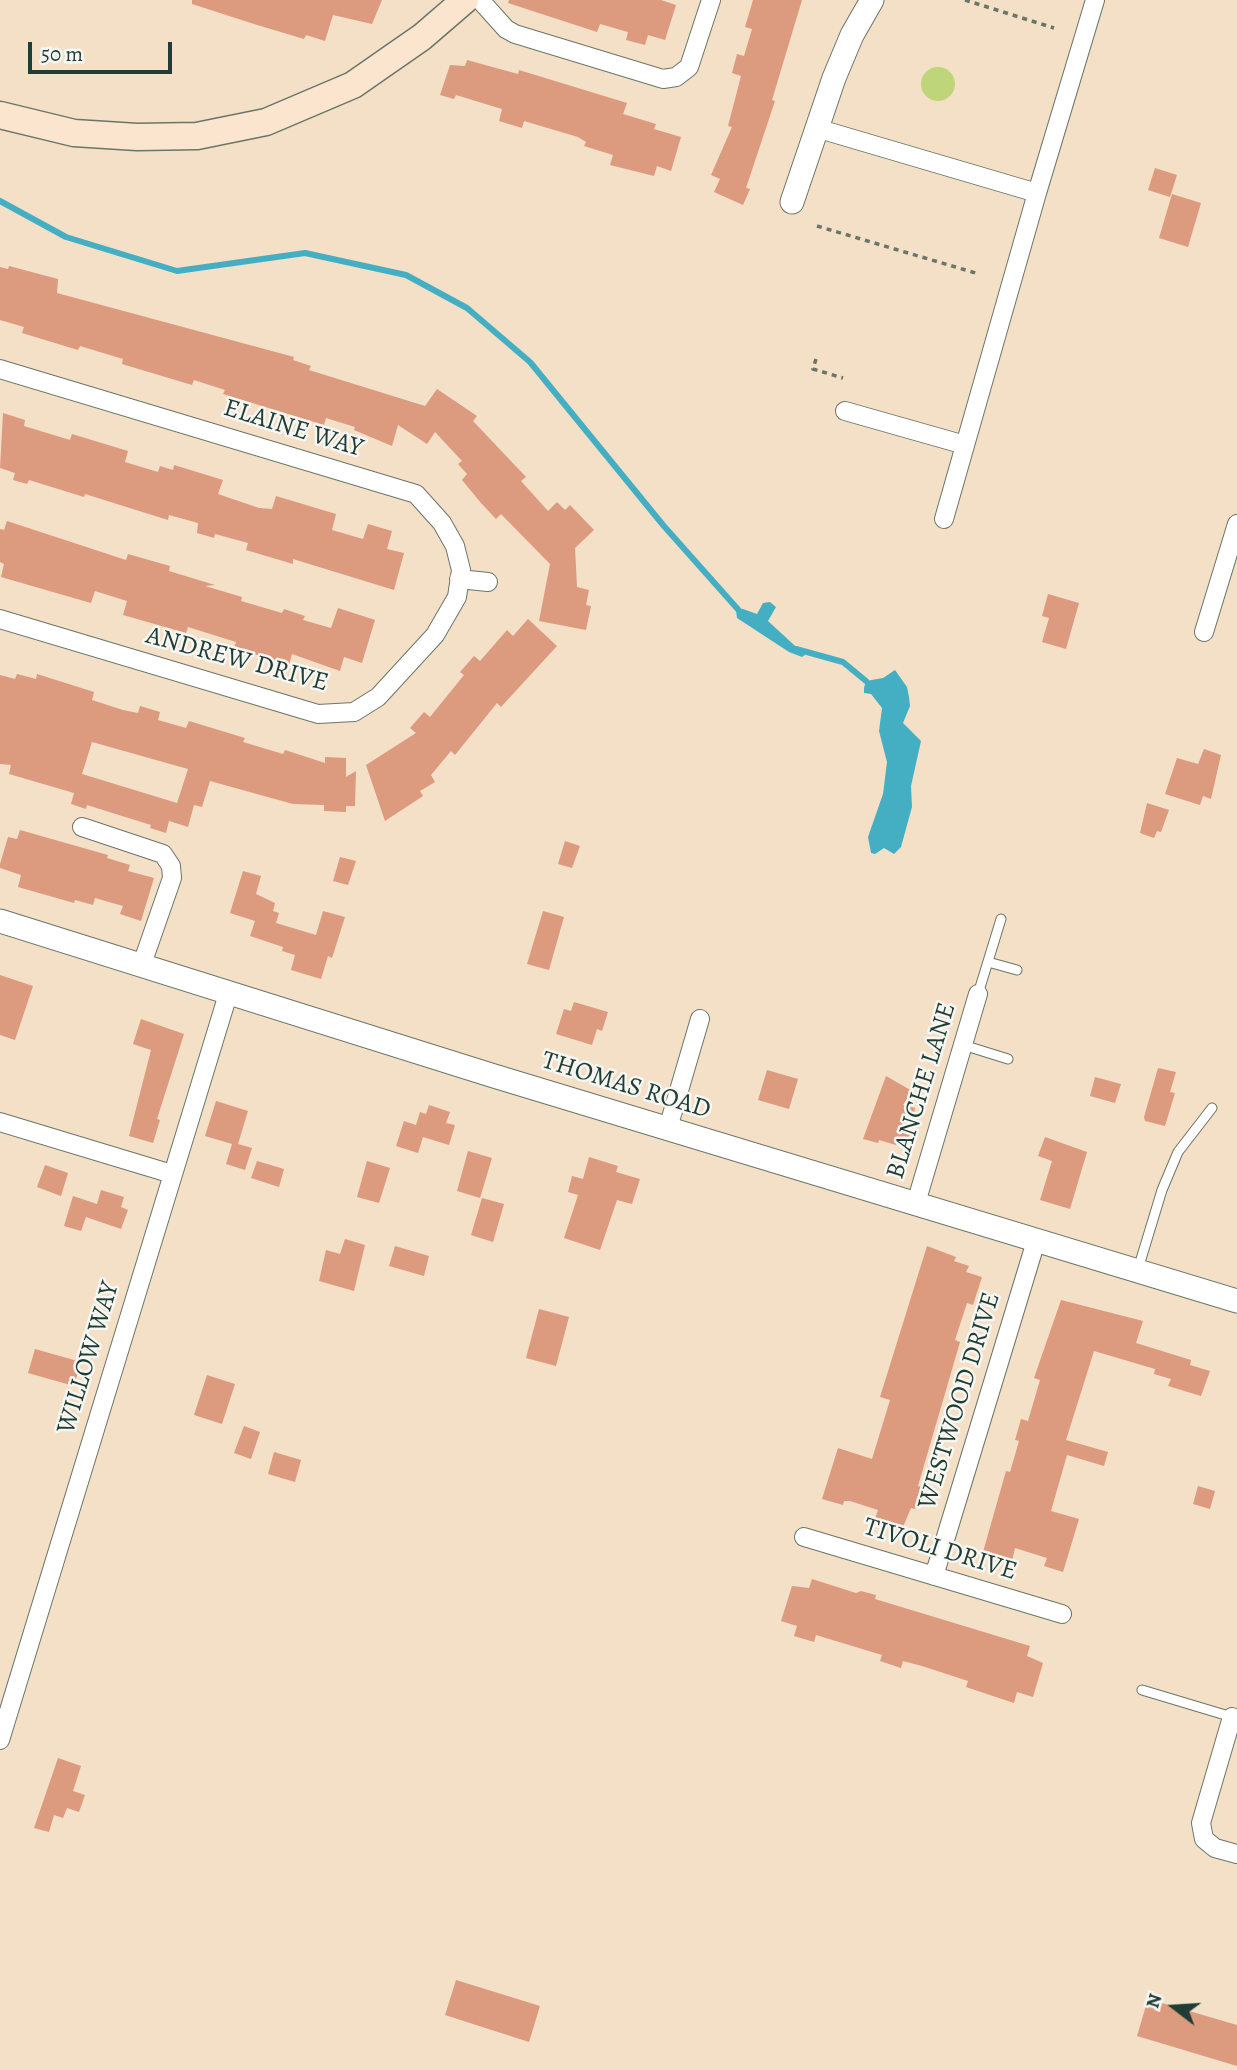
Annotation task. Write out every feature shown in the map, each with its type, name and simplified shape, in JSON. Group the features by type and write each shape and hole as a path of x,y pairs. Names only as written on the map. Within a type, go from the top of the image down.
{"main road":[{"path":"0,115 74,134 136,137 197,136 266,121 353,85 422,37 465,0"}],"street":[{"path":"480,0 506,29 515,34 663,79 676,77 689,67 711,0"},
{"path":"792,202 852,34 872,0"},
{"path":"944,519 1095,0"},
{"path":"817,128 1037,193"},
{"name":"ELAINE WAY","path":"0,369 416,494 442,523 455,546 459,579 457,597 435,635"},
{"path":"845,411 965,445"},
{"path":"1204,632 1237,524"},
{"path":"459,579 488,582"},
{"name":"ANDREW DRIVE","path":"0,619 317,713 354,712 378,697 435,635"},
{"path":"82,827 163,853 171,866 172,878 142,964"},
{"name":"THOMAS ROAD","path":"0,921 1237,1301"},
{"name":"WILLOW WAY","path":"0,1740 229,991"},
{"name":"BLANCHE LANE","path":"916,1203 978,994"},
{"path":"668,1128 700,1019"},
{"path":"0,1122 172,1174"},
{"name":"WESTWOOD DRIVE","path":"934,1576 1036,1241"},
{"name":"TIVOLI DRIVE","path":"804,1537 1062,1614"},
{"path":"1232,1717 1201,1823 1204,1839 1215,1848 1237,1854"}],"lane":[{"path":"978,994 1001,919"},
{"path":"988,962 1017,970"},
{"path":"963,1045 1008,1059"},
{"path":"1138,1271 1162,1190 1178,1152 1212,1108"},
{"path":"1142,1690 1232,1717"}],"path":[{"path":"965,0 1054,28"},
{"path":"817,226 979,274"},
{"path":"816,359 813,369 843,378"}],"green space":[{"path":"938,67 950,72 955,84 950,96 938,101 926,96 921,84 926,72"}],"water":[{"path":"770,602 776,607 768,621 805,655 802,657 789,652 737,618 736,610 743,609 757,614 763,603"},
{"path":"895,670 907,687 909,697 910,706 903,723 921,741 911,786 912,807 901,847 894,854 884,848 875,854 871,853 868,837 883,794 887,762 879,731 882,708 871,694 864,693 864,688 866,681 883,678"}],"building":[{"path":"192,0 382,0 372,24 333,15 325,41 306,35 304,39 254,24 192,4"},
{"path":"509,0 661,0 676,5 665,40 648,35 645,45 626,40 628,32 600,24 597,32 508,3"},
{"path":"753,0 802,0 772,100 775,101 746,188 750,189 743,205 714,192 720,179 711,175 732,127 728,126 741,76 732,73 737,54 744,56 752,29 745,27"},
{"path":"467,60 518,74 519,70 627,103 623,114 656,124 654,129 681,137 671,171 657,166 654,176 610,165 613,155 584,146 586,142 578,137 524,121 522,128 499,121 502,109 456,95 454,99 440,95 450,65 465,66"},
{"path":"1155,168 1177,175 1170,197 1148,190"},
{"path":"1172,194 1201,203 1188,247 1159,238"},
{"path":"9,266 58,279 57,293 294,357 293,360 311,366 309,370 425,406 437,389 477,416 473,421 526,477 521,481 548,511 557,502 565,510 570,505 594,530 575,548 577,587 589,590 586,605 591,606 586,630 539,621 550,564 501,514 496,519 481,503 462,480 467,474 458,464 462,461 435,432 427,444 398,425 392,446 354,430 355,427 326,418 324,425 223,394 225,390 194,380 192,385 122,364 123,359 80,346 78,350 22,333 24,327 0,320 0,267 8,269"},
{"path":"3,413 25,420 24,426 70,440 72,434 128,451 125,462 158,472 160,466 173,470 174,465 223,480 218,494 259,508 272,509 276,496 336,514 332,530 363,539 368,524 392,531 387,549 404,553 394,590 293,559 293,564 246,550 248,543 215,534 214,538 197,533 198,523 169,515 168,520 85,494 84,497 29,480 27,484 13,480 15,473 0,468"},
{"path":"7,521 126,560 128,554 170,566 169,571 215,585 205,586 242,597 241,601 282,613 284,609 305,616 303,620 331,628 338,608 375,620 362,663 344,657 340,671 292,654 289,665 234,648 236,642 188,627 186,633 123,615 127,601 95,591 91,603 1,577 4,564 0,562 0,529 4,530"},
{"path":"1048,594 1079,603 1066,649 1042,642 1049,618 1042,616"},
{"path":"528,619 557,646 501,707 497,703 455,755 451,751 431,775 435,782 420,791 423,796 385,821 366,765 416,733 410,728 424,712 430,717 464,675 460,672 474,656 480,661 507,630 513,636"},
{"path":"17,674 36,679 37,674 94,692 92,700 138,713 140,706 160,712 158,720 186,728 189,721 245,738 243,742 283,754 285,750 325,763 325,757 346,758 346,777 356,771 355,806 346,806 346,812 324,811 324,805 293,804 210,781 202,807 194,805 188,827 169,821 166,833 150,828 151,825 87,805 86,809 71,804 74,793 9,774 11,765 0,764 0,675 15,679","holes":["92,742 188,769 177,803 82,774"]},
{"path":"1204,749 1221,755 1211,799 1203,796 1200,805 1165,794 1177,758 1198,764"},
{"path":"1147,803 1169,810 1161,832 1157,831 1154,838 1140,833"},
{"path":"20,830 108,855 107,858 130,865 128,871 154,878 141,921 120,914 123,906 95,898 93,905 75,900 74,903 18,887 21,875 0,868 0,864 8,837 17,839"},
{"path":"565,841 580,846 572,868 558,864"},
{"path":"340,857 356,861 348,885 333,881"},
{"path":"243,871 261,876 256,894 275,903 273,911 279,913 276,923 316,935 323,911 345,917 332,958 328,956 321,979 291,970 295,955 282,951 283,947 250,936 255,921 230,913"},
{"path":"543,911 564,917 549,970 527,964"},
{"path":"0,975 33,986 15,1040 0,1035"},
{"path":"574,1002 608,1012 602,1031 597,1029 592,1045 556,1034 564,1009 571,1011"},
{"path":"141,1019 184,1034 157,1119 160,1120 153,1143 129,1136 151,1050 133,1044"},
{"path":"1158,1068 1176,1072 1170,1092 1175,1093 1165,1126 1145,1121 1144,1117"},
{"path":"767,1070 798,1079 789,1109 758,1100"},
{"path":"886,1076 912,1091 903,1105 915,1108 908,1143 897,1140 896,1145 863,1139"},
{"path":"1095,1077 1121,1084 1115,1103 1090,1096"},
{"path":"216,1101 248,1111 238,1144 252,1148 245,1170 226,1164 232,1144 205,1136"},
{"path":"429,1105 450,1112 446,1123 455,1125 449,1145 423,1137 418,1153 396,1146 404,1121 416,1125 420,1112 426,1114"},
{"path":"1045,1137 1087,1152 1070,1209 1040,1200 1052,1161 1038,1156"},
{"path":"468,1151 492,1158 480,1198 457,1191"},
{"path":"589,1157 618,1166 616,1172 640,1179 632,1204 617,1200 600,1250 564,1238 578,1195 568,1192 572,1176 583,1179"},
{"path":"257,1161 284,1169 279,1187 251,1178"},
{"path":"367,1161 390,1168 379,1203 357,1197"},
{"path":"45,1165 68,1173 61,1196 37,1187"},
{"path":"101,1190 124,1197 121,1207 128,1210 121,1229 86,1217 81,1231 64,1226 73,1196 97,1204"},
{"path":"482,1198 504,1204 493,1242 471,1235"},
{"path":"345,1239 365,1245 354,1291 319,1281 326,1250 340,1254"},
{"path":"395,1246 429,1256 424,1276 389,1266"},
{"path":"927,1246 956,1257 954,1261 969,1266 966,1272 982,1277 973,1305 967,1303 955,1340 960,1342 918,1486 922,1487 915,1509 911,1508 903,1527 875,1519 878,1510 850,1501 844,1501 843,1505 822,1499 838,1448 872,1459 890,1400 880,1397"},
{"path":"1061,1300 1143,1321 1136,1343 1191,1360 1190,1365 1210,1371 1201,1396 1168,1386 1171,1379 1154,1374 1155,1369 1094,1351 1066,1440 1108,1452 1104,1466 1067,1455 1051,1511 1079,1519 1063,1572 1044,1566 1047,1558 1015,1548 1012,1561 983,1552 1006,1471 1010,1472 1019,1441 1015,1440 1021,1419 1028,1421 1040,1380 1034,1378"},
{"path":"539,1309 569,1317 556,1366 526,1358"},
{"path":"35,1349 81,1362 74,1386 28,1373"},
{"path":"207,1375 235,1384 222,1424 194,1415"},
{"path":"244,1426 260,1432 251,1459 234,1453"},
{"path":"274,1452 301,1460 295,1482 268,1474"},
{"path":"1198,1486 1215,1491 1210,1509 1193,1504"},
{"path":"812,1579 856,1593 861,1591 876,1595 875,1599 1030,1646 1027,1656 1043,1663 1033,1697 1017,1692 1014,1703 966,1687 968,1681 922,1666 903,1661 901,1668 880,1661 882,1655 816,1635 814,1642 794,1636 797,1626 781,1621 792,1586 809,1588"},
{"path":"58,1758 81,1766 73,1791 85,1795 79,1812 67,1808 63,1818 54,1815 49,1832 34,1828"},
{"path":"456,1980 540,2006 529,2042 445,2015"},
{"path":"1148,1999 1237,2025 1237,2066 1137,2036"}],"waterway":[{"path":"0,201 66,237 177,271 305,253 406,275 467,308 530,362 663,525 743,615"},
{"path":"796,649 843,662 866,681"}]}
